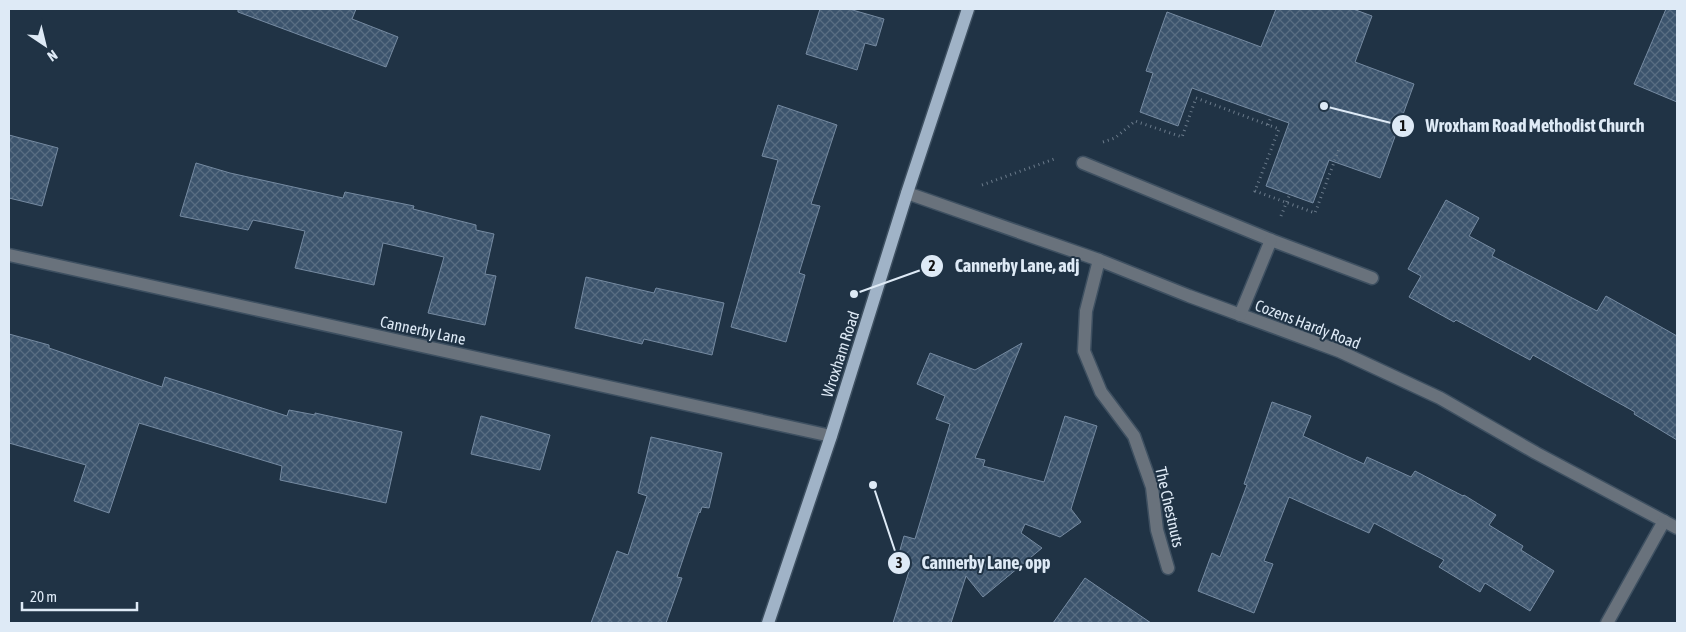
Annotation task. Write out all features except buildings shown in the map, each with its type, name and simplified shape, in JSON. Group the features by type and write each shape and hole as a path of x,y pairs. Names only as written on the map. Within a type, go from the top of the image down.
{"main road":[{"name":"Wroxham Road","path":"768,623 831,436 907,193 968,9"}],"street":[{"path":"1084,164 1271,240 1372,278"},
{"name":"Cozens Hardy Road","path":"907,193 1099,260 1338,351 1440,398 1536,453 1677,528"},
{"path":"1240,315 1271,240"},
{"name":"Cannerby Lane","path":"9,254 831,436"},
{"name":"The Chestnuts","path":"1099,260 1086,310 1084,351 1101,392 1134,436 1152,487 1157,530 1168,568"},
{"path":"1607,623 1664,521"}],"path":[{"path":"1100,143 1115,138 1135,121 1182,137 1196,98 1279,129 1256,191 1315,213 1339,149"},
{"path":"1268,125 1271,117"},
{"path":"982,185 1060,157"}],"place":[{"name":"Wroxham Road Methodist Church","path":"1324,106"},
{"name":"Cannerby Lane, adj","path":"854,294"},
{"name":"Cannerby Lane, opp","path":"873,485"}]}
